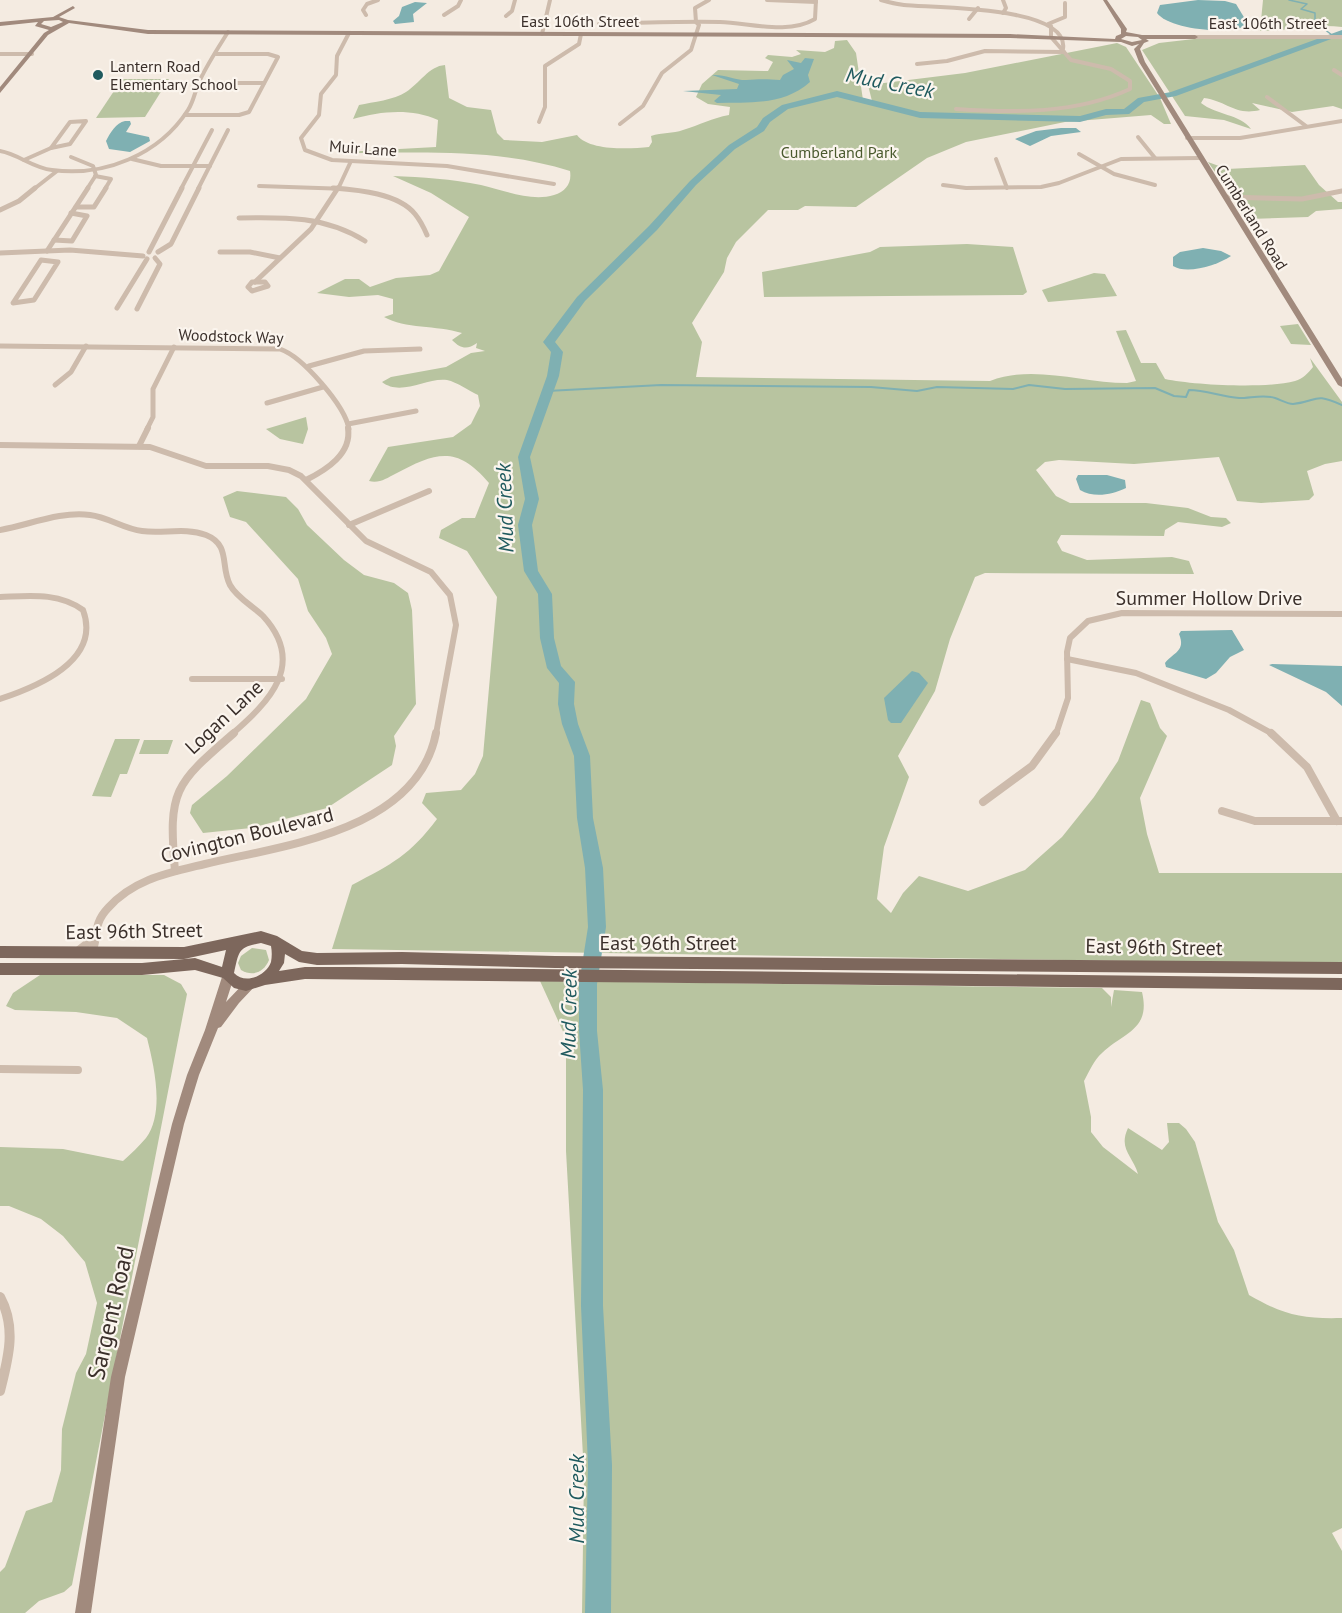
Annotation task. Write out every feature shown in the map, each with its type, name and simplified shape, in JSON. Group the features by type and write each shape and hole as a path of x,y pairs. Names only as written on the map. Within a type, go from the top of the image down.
{"main road":[{"path":"0,91 41,40 67,21 77,0"},
{"path":"1106,0 1122,25 1124,31 1122,38"},
{"path":"41,40 38,23 73,7"},
{"path":"0,25 46,19"},
{"name":"East 106th Street","path":"46,19 148,32 1122,38"},
{"path":"0,25 38,29"},
{"path":"0,25 38,29"},
{"path":"1122,25 1141,39"},
{"name":"East 106th Street","path":"38,29 99,27"},
{"name":"East 106th Street","path":"1141,39 1195,37"},
{"path":"1122,38 1141,39"},
{"path":"1122,38 1141,39"},
{"name":"Cumberland Road","path":"1122,38 1142,62 1199,158 1226,197 1342,385"},
{"path":"1141,39 1137,49 1142,62"},
{"name":"East 96th Street","path":"0,952 75,953 92,946 184,953 243,940 265,938 311,959 393,957 554,968"},
{"path":"228,975 233,949 243,940"},
{"path":"257,982 277,963 278,944"},
{"path":"0,968 38,962 81,962 92,946"},
{"name":"East 96th Street","path":"0,968 141,969 195,964 228,975 239,983 321,973 554,968 1342,984"},
{"name":"East 96th Street","path":"627,969 1342,968"},
{"name":"Sargent Road","path":"83,1613 118,1377 178,1124 193,1075 212,1030 228,975"},
{"name":"Sargent Road","path":"212,1030 235,999 257,982"}],"street":[{"path":"366,15 363,10 365,6 376,0"},
{"path":"444,15 458,6 461,0"},
{"path":"506,16 512,11 515,0"},
{"path":"542,34 550,0"},
{"path":"697,0 706,1"},
{"path":"599,24 696,22 801,26 815,19 816,1 767,0"},
{"path":"881,0 909,6 978,8 1050,25 1061,38 1064,45 1063,50"},
{"path":"945,0 947,6"},
{"path":"1003,0 1006,8 1003,13"},
{"path":"620,124 644,106 651,89 662,73 690,50 692,35 699,25 696,22 696,8 706,1"},
{"path":"879,6 887,3"},
{"path":"1050,25 1065,17 1065,3"},
{"path":"969,19 978,8"},
{"path":"956,109 1059,109 1131,89 1130,81 1125,76 1107,68 1075,62 1051,37 1050,25"},
{"path":"0,151 17,155 37,167 57,171 95,169 132,159 168,134 185,115 198,83 228,32"},
{"name":"Muir Lane","path":"349,33 337,56 336,75 321,94 319,115 302,135 300,141 302,148 315,156 351,161 461,167 512,174 554,184"},
{"path":"539,122 543,115 547,92 543,72 545,66 579,44 581,34"},
{"name":"East 106th Street","path":"1195,37 1342,37"},
{"path":"917,64 947,61 985,51 1063,50"},
{"path":"0,54 32,54"},
{"path":"185,115 244,114 250,111 278,56 216,54"},
{"path":"1334,70 1342,75"},
{"path":"198,83 264,83"},
{"path":"1267,97 1306,126"},
{"path":"24,160 51,148 70,144 86,121 70,122 51,148"},
{"path":"1187,138 1240,138 1342,121"},
{"path":"117,308 149,252 212,130"},
{"path":"0,253 48,250 145,257 156,255 171,244 228,130"},
{"path":"1138,137 1139,142 1155,158"},
{"path":"1079,154 1139,183 1155,185"},
{"path":"70,157 95,169"},
{"path":"943,185 1006,188 1052,185 1121,159 1199,158"},
{"path":"132,159 160,166 210,166"},
{"path":"996,159 1006,188"},
{"path":"255,282 307,233 338,188 351,161"},
{"path":"41,260 58,262 34,300 13,303 95,176 95,169"},
{"path":"0,210 20,201 57,171"},
{"path":"76,207 94,207 111,179 95,176"},
{"path":"259,186 338,188 373,195 410,209 416,214 427,235"},
{"path":"1226,197 1320,197 1342,191"},
{"path":"54,240 72,240 87,216 71,213"},
{"path":"239,218 318,219 345,228 365,241"},
{"path":"137,309 160,264 156,255 149,252"},
{"path":"220,252 250,252 280,258"},
{"name":"Woodstock Way","path":"0,345 277,349 300,356 348,424"},
{"path":"55,385 70,372 86,346"},
{"path":"139,446 153,417 153,389 174,347"},
{"path":"309,366 364,351 420,349"},
{"path":"267,403 323,387"},
{"path":"306,480 340,456 347,444 348,424 416,411"},
{"name":"Covington Boulevard","path":"0,445 139,446 167,450 205,466 279,468 306,480 368,542 437,577 455,606 456,625 452,652 432,753 420,772 402,792 378,812 352,826 309,839 145,879 117,898 98,921 92,946"},
{"path":"349,525 429,491"},
{"name":"Logan Lane","path":"0,530 80,514 95,515 142,531 193,532 212,538 223,549 232,588 267,620 273,629 283,659 282,679 278,688 264,705 184,779 172,807 175,870"},
{"path":"0,597 51,597 68,600 83,610 87,627 74,658 60,674 33,688 0,699"},
{"name":"Summer Hollow Drive","path":"983,802 1019,777 1047,749 1055,736 1068,700 1068,642 1081,625 1104,615 1342,614"},
{"path":"1067,659 1128,670 1235,710 1260,724 1300,757 1339,821 1255,821 1221,812"},
{"path":"192,679 282,679"},
{"path":"0,1069 78,1070"},
{"path":"0,1297 8,1313 11,1328 0,1391"}],"green space":[{"path":"1263,0 1342,0 1342,27 1322,26 1260,31"},
{"path":"1194,39 1342,39 1342,109 1333,106 1292,112 1252,103 1260,110 1244,111 1204,98 1201,103 1207,107 1241,120 1251,129 1224,120 1185,116 1142,50 1159,43"},
{"name":"Cumberland Park","path":"847,40 856,53 863,100 872,101 868,85 965,73 1117,43 1126,47 1160,98 1171,124 1164,124 1151,115 1065,122 966,142 927,158 856,207 805,206 798,210 768,210 736,242 727,258 724,272 692,323 702,342 696,377 990,381 1006,376 1040,374 1127,383 1136,381 1116,331 1126,330 1141,363 1156,363 1165,379 1230,385 1283,383 1305,376 1313,367 1310,358 1342,402 1342,461 1307,471 1314,495 1309,500 1261,503 1237,501 1219,457 1134,464 1059,460 1045,462 1036,470 1056,496 1070,503 1146,503 1188,508 1211,517 1226,518 1231,523 1222,527 1178,522 1165,530 1164,536 1061,535 1057,542 1062,551 1087,560 1172,557 1189,561 1194,574 985,573 975,577 950,639 935,691 898,756 909,777 884,847 877,899 891,913 903,893 919,876 968,891 1025,870 1062,837 1094,797 1118,761 1141,700 1150,703 1160,728 1167,736 1140,798 1147,834 1159,873 1342,873 1342,964 332,949 352,885 399,858 418,842 437,819 422,803 426,793 461,790 475,774 483,756 497,597 467,551 439,538 441,530 462,518 475,518 489,483 477,471 467,462 456,458 434,457 383,480 369,481 388,447 453,437 471,424 480,406 478,395 447,380 397,388 382,382 391,377 446,367 471,353 485,351 476,348 477,343 464,348 452,340 462,333 401,323 384,317 393,314 393,299 378,295 349,297 317,293 345,279 359,279 370,287 396,278 430,275 439,271 469,217 431,193 393,176 459,181 517,194 545,197 562,191 569,183 570,175 570,171 543,164 488,155 344,152 436,147 438,120 407,112 374,114 353,119 359,105 401,95 434,69 445,65 449,98 467,107 491,110 497,133 504,140 542,142 577,135 590,144 600,146 649,147 652,142 651,136 679,131 729,115 730,107 708,104 696,97 702,84 718,70 768,71 773,62 765,58 768,55 792,57 801,54 796,50 825,52 834,48 835,41"},
{"path":"122,79 169,79 145,117 96,118"},
{"path":"1208,162 1227,169 1305,165 1319,185 1338,202 1342,202 1342,209 1316,211 1308,217 1248,219"},
{"path":"967,244 1013,247 1027,292 1023,295 764,297 762,272 870,252 880,247"},
{"path":"1094,273 1105,274 1117,296 1048,302 1042,290"},
{"path":"1298,324 1311,345 1291,344 1280,326"},
{"path":"306,417 308,429 303,444 280,439 266,429"},
{"path":"237,491 286,497 298,509 307,525 344,560 364,575 394,583 408,593 412,610 416,704 394,736 396,746 392,765 327,808 251,828 203,833 190,813 192,805 227,776 306,699 332,654 326,638 308,611 298,579 246,522 230,517 223,497"},
{"path":"115,739 140,739 127,774 120,774 111,797 92,796"},
{"path":"144,740 173,740 168,754 139,754"},
{"path":"252,948 266,950 269,960 261,970 250,973 241,970 238,963 241,956"},
{"path":"40,975 164,975 181,984 187,994 72,1585 64,1592 39,1601 25,1613 0,1613 0,1572 5,1567 26,1511 52,1502 61,1470 62,1429 76,1373 86,1354 97,1303 85,1262 63,1236 41,1219 9,1206 0,1206 0,1147 63,1149 123,1161 146,1138 152,1127 157,1102 155,1075 147,1038 117,1018 76,1012 15,1010 6,1006 13,993"},
{"path":"540,981 1102,988 1111,997 1111,1007 1114,990 1142,992 1143,1015 1139,1022 1134,1029 1099,1056 1084,1081 1091,1117 1091,1132 1103,1147 1138,1174 1125,1147 1125,1135 1128,1128 1162,1150 1169,1142 1167,1123 1179,1123 1195,1142 1218,1222 1234,1250 1249,1295 1294,1314 1316,1318 1342,1318 1342,1528 1332,1533 1342,1551 1342,1613 582,1613 584,1474 566,1151 566,1038"}],"water":[{"path":"1198,0 1225,1 1236,4 1248,24 1230,30 1202,29 1174,24 1157,13 1160,5"},
{"path":"415,2 427,3 413,14 414,22 395,24 393,21 399,16 402,7"},
{"path":"805,58 814,59 808,75 810,82 800,90 777,99 717,103 714,101 721,95 683,91 737,89 739,84 712,75 742,80 780,80 783,75 794,69 787,60 801,63"},
{"path":"130,121 131,124 126,132 149,137 150,141 130,152 109,149 106,141 109,135 116,126"},
{"path":"1076,128 1081,132 1051,136 1030,146 1015,139 1036,131"},
{"path":"1203,248 1221,251 1231,256 1202,268 1186,270 1173,266 1173,257 1180,252"},
{"path":"1078,475 1107,475 1125,480 1126,488 1109,494 1091,494 1080,490 1076,479"},
{"path":"1232,630 1244,650 1230,657 1216,673 1206,679 1166,667 1165,663 1180,648 1179,634 1181,631"},
{"path":"1269,665 1342,666 1342,706 1326,692"},
{"path":"912,671 919,673 928,683 901,723 891,723 888,720 884,698"}],"waterway":[{"path":"1289,0 1307,4 1301,9 1315,13 1315,22 1323,24 1320,26 1332,35"},
{"name":"Mud Creek","path":"598,1613 600,1465 592,1306 593,1090 588,1031 588,984 597,927 594,868 585,818 582,756 570,724 566,704 567,682 554,668 547,638 545,594 531,571 525,525 532,499 524,457 553,376 557,352 549,342 581,299 653,228 693,183 732,147 761,129 766,120 785,107 837,94 920,115 1080,119 1106,112 1126,112 1141,100 1173,94 1342,32"},
{"path":"547,391 661,385 871,387 917,391 937,387 1013,389 1029,385 1065,389 1155,388 1174,396 1186,397 1189,390 1195,390 1239,398 1271,397 1293,404 1320,398 1342,405"}],"place":[{"name":"Lantern Road Elementary School","path":"98,75"}]}
